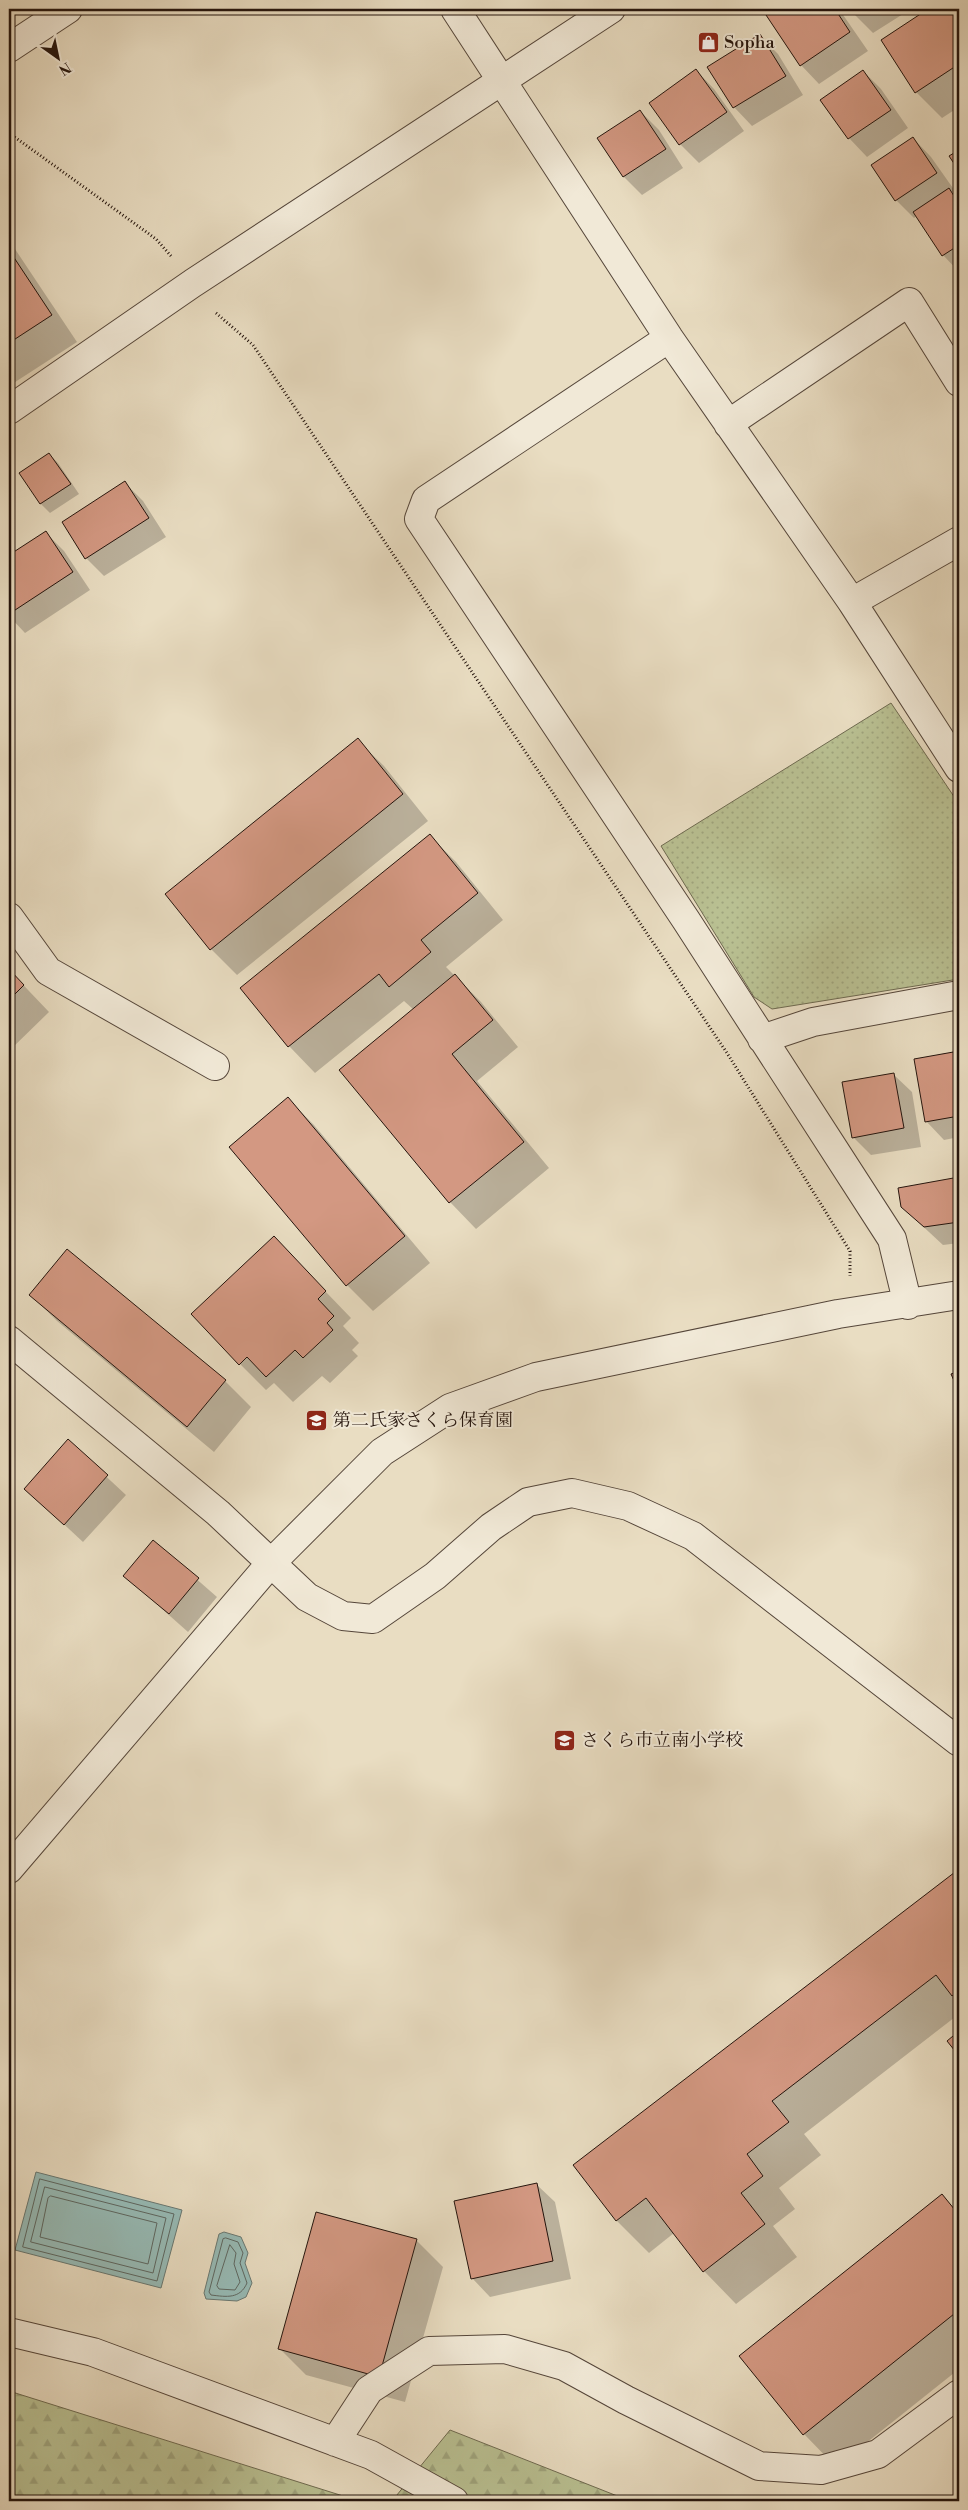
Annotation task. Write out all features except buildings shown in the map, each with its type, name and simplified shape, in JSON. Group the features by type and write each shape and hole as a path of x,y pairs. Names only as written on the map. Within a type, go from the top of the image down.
{"street":[{"path":"9,48 68,9"},
{"path":"455,9 669,338 852,602 959,768"},
{"path":"9,410 193,283 611,9"},
{"path":"728,424 908,302 959,382"},
{"path":"669,338 426,500 419,520 686,920 892,1239 908,1304"},
{"path":"852,602 959,541"},
{"path":"9,917 48,971 215,1066"},
{"path":"762,1040 812,1022 959,995"},
{"path":"9,1870 270,1564 382,1452 450,1408 536,1377 838,1314 959,1296"},
{"path":"9,1342 218,1513 307,1597 343,1616 374,1620 435,1576 491,1527 528,1502 572,1494 628,1506 694,1536 959,1742"},
{"path":"9,2332 93,2352 371,2455 454,2501"},
{"path":"335,2442 369,2390 429,2351 505,2349 564,2366 626,2400 759,2466 821,2470 878,2454 959,2394"}],"path":[{"path":"9,133 156,239 171,256"},
{"path":"216,313 253,345 727,1053 850,1251 851,1276 845,1280"}],"green space":[{"path":"891,703 959,804 959,979 772,1009 754,997 661,846"},
{"path":"9,2391 359,2501 9,2501"},
{"path":"450,2430 630,2501 392,2501"}],"water":[{"path":"36,2172 182,2210 161,2288 15,2250"},
{"path":"224,2232 241,2237 248,2253 245,2263 252,2283 246,2297 237,2301 206,2299 204,2293 219,2234"}],"place":[{"name":"Sopha","path":"708,42"},
{"name":"第二氏家さくら保育園","path":"317,1420"},
{"name":"さくら市立南小学校","path":"565,1740"}]}
